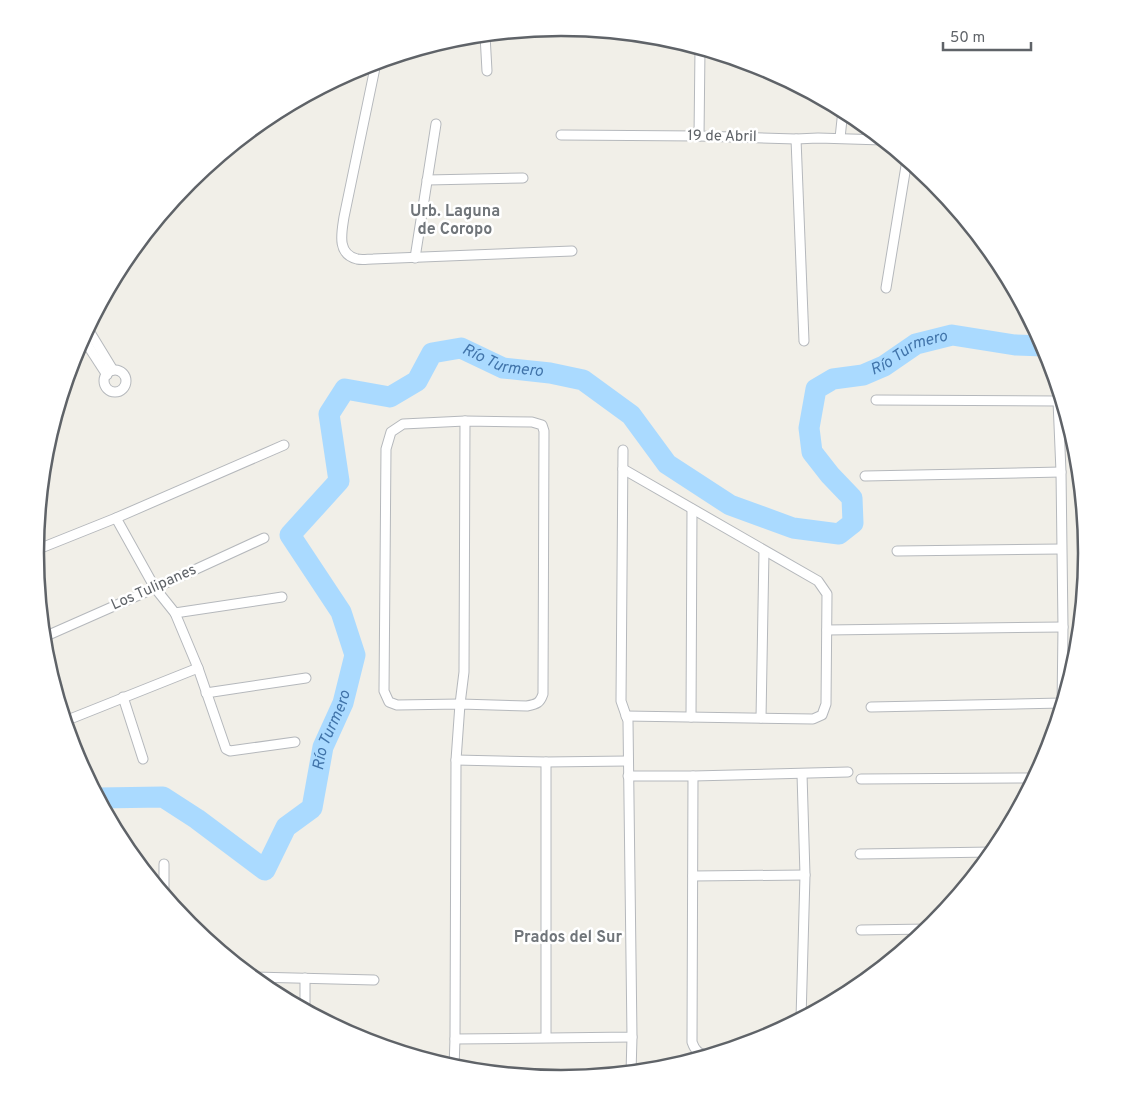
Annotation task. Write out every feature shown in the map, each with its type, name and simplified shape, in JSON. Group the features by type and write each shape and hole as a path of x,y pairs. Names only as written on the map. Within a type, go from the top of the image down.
{"street":[{"path":"486,42 487,71"},
{"path":"699,136 700,55"},
{"path":"374,72 344,217 341,242 348,254 357,259 572,251"},
{"path":"840,138 842,119"},
{"path":"415,258 436,124"},
{"name":"19 de Abril","path":"561,135 871,139"},
{"path":"796,139 804,341"},
{"path":"886,288 906,168"},
{"path":"427,180 523,178"},
{"path":"89,345 110,372 92,338"},
{"path":"876,400 1054,396"},
{"path":"1060,415 1065,669"},
{"path":"454,1059 456,760 464,672 465,422"},
{"path":"465,422 532,422 542,425 544,432 543,694 536,705 397,704 389,702 384,691 386,449 391,432 403,424 465,422"},
{"path":"44,547 116,518 284,445"},
{"path":"623,450 621,701 628,720 631,1066"},
{"path":"623,469 818,581 827,594 826,704 822,715 813,719 626,716"},
{"path":"865,476 1061,472"},
{"path":"691,717 692,509"},
{"path":"116,518 156,588 175,613 198,668 226,749 228,751 295,742"},
{"name":"Los Tulipanes","path":"51,634 264,538"},
{"path":"897,551 1062,549"},
{"path":"761,718 764,550"},
{"path":"175,613 282,597"},
{"path":"826,630 1063,627"},
{"path":"71,718 198,668"},
{"path":"206,693 306,678"},
{"path":"123,697 143,759"},
{"path":"871,707 1055,706"},
{"path":"456,760 627,761"},
{"path":"546,762 546,1037"},
{"path":"628,776 848,772"},
{"path":"801,1011 806,875 802,774"},
{"path":"693,776 692,1042 695,1050 698,1052"},
{"path":"861,779 1027,778"},
{"path":"860,854 984,852"},
{"path":"164,864 164,884"},
{"path":"693,876 806,875"},
{"path":"860,930 916,929"},
{"path":"265,977 374,980"},
{"path":"305,978 305,1002"},
{"path":"455,1039 632,1037"}],"waterway":[{"name":"Río Turmero","path":"106,798 163,797 197,819 265,870 286,827 312,808 323,747 343,703 355,655 341,612 290,535 339,481 329,414 345,389 390,397 417,381 432,353 461,348 503,368 550,373 583,380 631,415 667,464 730,505 793,528 839,534 853,523 852,498 830,475 812,452 809,428 816,389 833,379 863,375 884,366 916,344 952,335 1015,345 1034,346"}],"district":[{"name":"Urb. Laguna de Coropo","path":"455,221"},
{"name":"Prados del Sur","path":"568,938"}]}
